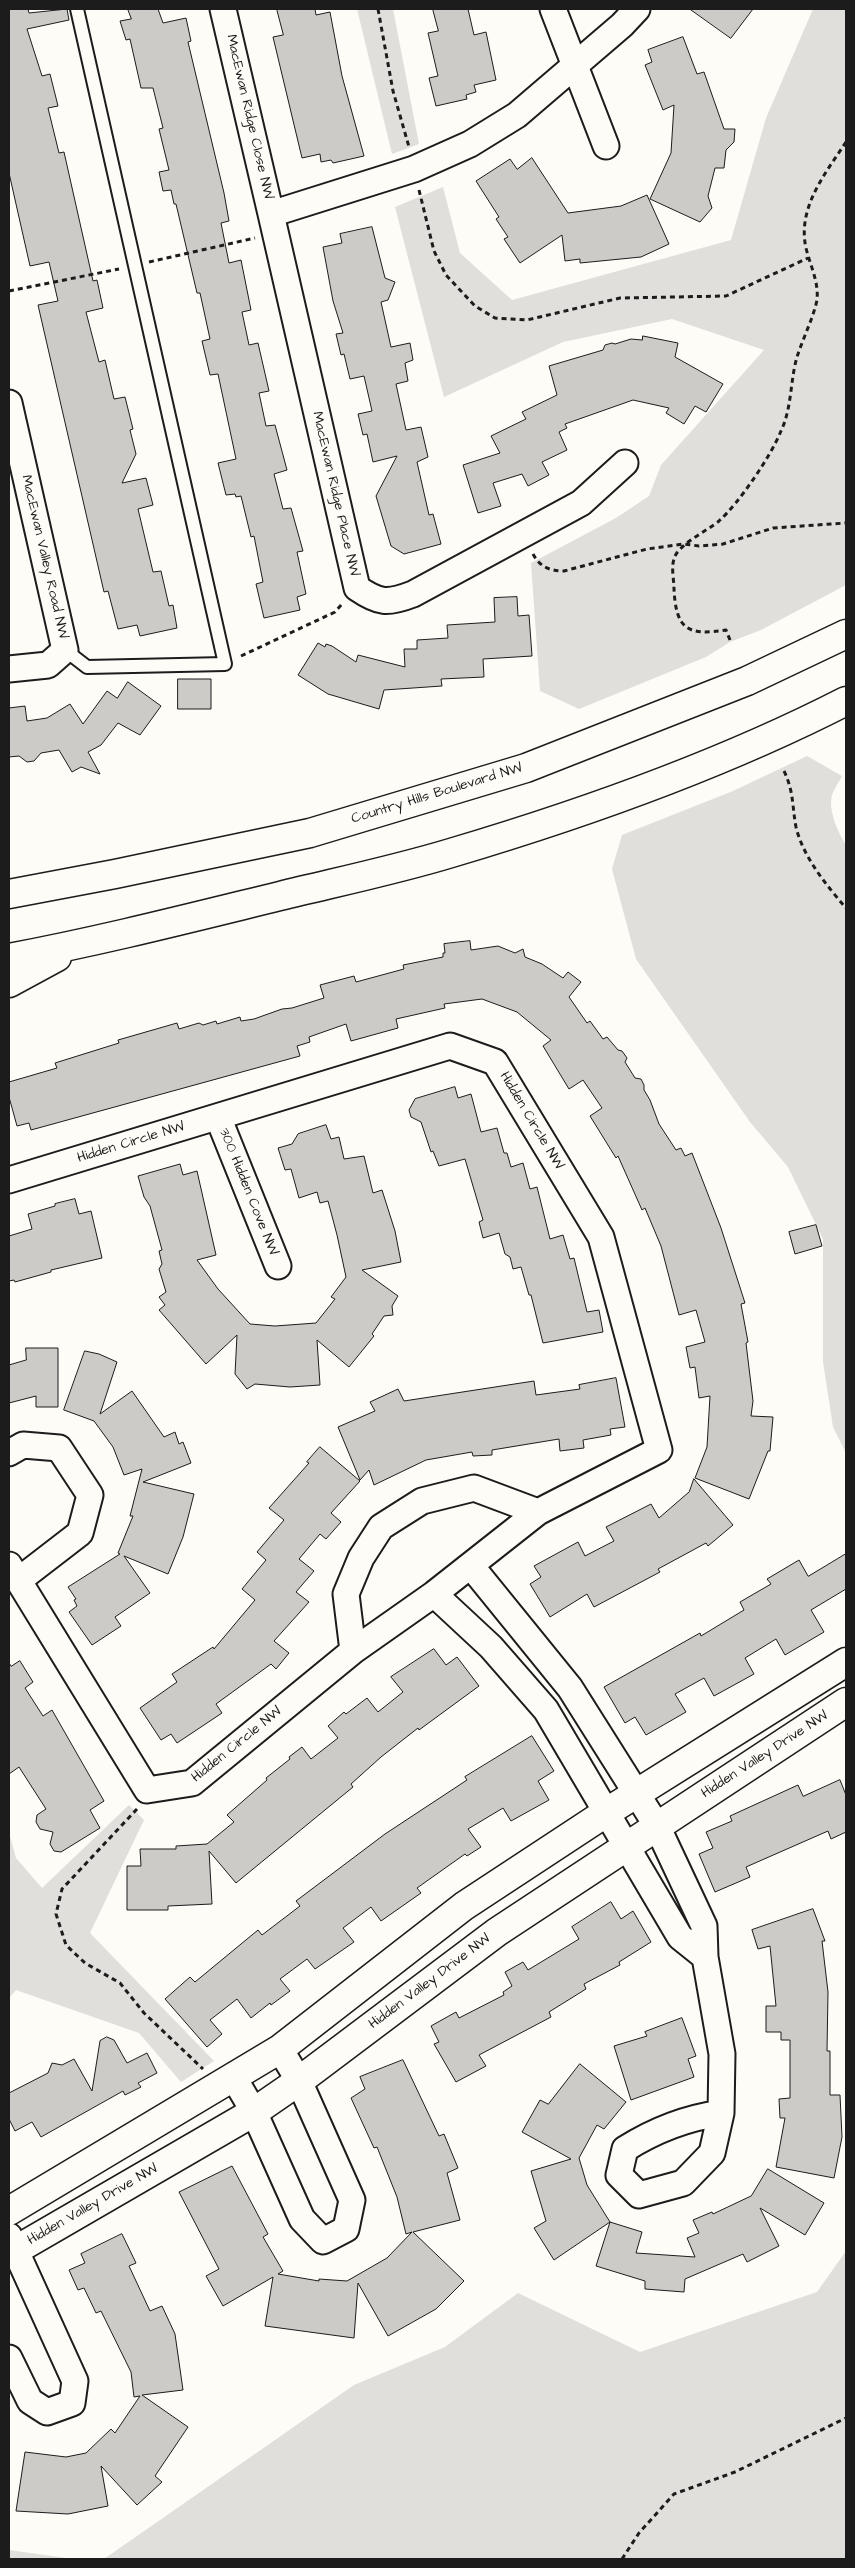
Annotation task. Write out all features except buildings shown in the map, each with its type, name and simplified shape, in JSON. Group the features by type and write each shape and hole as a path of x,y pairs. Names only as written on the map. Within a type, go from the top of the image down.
{"street":[{"name":"MacEwan Ridge Close NW","path":"224,9 272,214 414,169 470,144 517,115 622,25 637,9"},
{"path":"553,9 606,146"},
{"name":"MacEwan Ridge Place NW","path":"272,214 357,588 374,600 394,601 413,594 581,504 624,463"},
{"name":"MacEwan Valley Road NW","path":"9,403 65,650 48,666 9,669"},
{"name":"Country Hills Boulevard NW","path":"9,894 310,833 526,768 747,681 846,634"},
{"path":"9,958 78,945 449,854 539,826 710,762 846,701"},
{"path":"9,983 78,945"},
{"name":"Hidden Circle NW","path":"9,1180 450,1046 495,1062 601,1237 658,1450 538,1512 434,1594 353,1651 192,1784 147,1790"},
{"name":"300 Hidden Cove NW","path":"218,1117 278,1266"},
{"path":"9,1453 23,1445 59,1448 90,1494 80,1533 14,1572 147,1790"},
{"path":"353,1651 346,1594 361,1558 382,1527 422,1502 474,1488 538,1512"},
{"path":"471,1566 570,1688 657,1826 704,1926 705,1957 722,2054 721,2113"},
{"path":"434,1594 492,1647 546,1710 680,1937 705,1957"},
{"path":"9,2211 234,2078 280,2048 464,1906 606,1812 846,1662"},
{"name":"Hidden Valley Drive NW","path":"11,2247 254,2112 299,2081 497,1932 846,1702"},
{"path":"234,2078 254,2112 302,2219 323,2241 346,2229 352,2200 299,2081 280,2048"},
{"path":"9,2358 30,2401 47,2412 72,2403 75,2381 11,2247"}],"lane":[{"path":"65,650 87,667 225,664 77,9"}],"path":[{"path":"378,9 393,91 410,154"},
{"path":"730,640 726,630 706,633 692,632 683,626 678,618 674,595 674,558 684,544 697,538 722,518 737,501 782,430 797,356 817,299 815,278 803,235 805,218 818,186 846,142"},
{"path":"418,188 434,251 446,275 474,306 495,318 527,320 620,298 726,296 808,258"},
{"path":"522,536 534,557 552,571 564,571 647,548 684,544 699,546 723,544 773,528 791,525 846,523"},
{"path":"225,664 335,612 357,588"},
{"path":"784,771 792,787 796,827 805,848 830,890 846,908"},
{"path":"147,1790 137,1809 62,1889 56,1914 66,1945 85,1963 120,1983 144,2014 207,2073"},
{"path":"622,2559 639,2532 674,2494 736,2472 846,2418"}],"shaded area":[{"path":"357,9 393,9 419,144 392,154"},
{"path":"813,9 846,9 846,585 761,630 730,642 706,657 579,709 540,691 531,563 616,518 649,496 661,465 764,350 672,319 563,342 444,397 395,207 443,187 460,253 512,300 731,240 766,118"},
{"path":"807,756 842,776 832,795 831,808 837,828 846,845 846,1453 833,1427 823,1362 823,1239 788,1167 750,1122 636,959 612,869 622,835 733,791"},
{"path":"129,1805 144,1820 90,1933 214,2061 181,2082 139,2033 16,1990 9,1998 9,1833 16,1858 42,1888"},
{"path":"846,2251 846,2559 104,2559 354,2385 445,2347 518,2293 640,2352 817,2292"},
{"path":"9,2550 73,2559 9,2559"}]}
